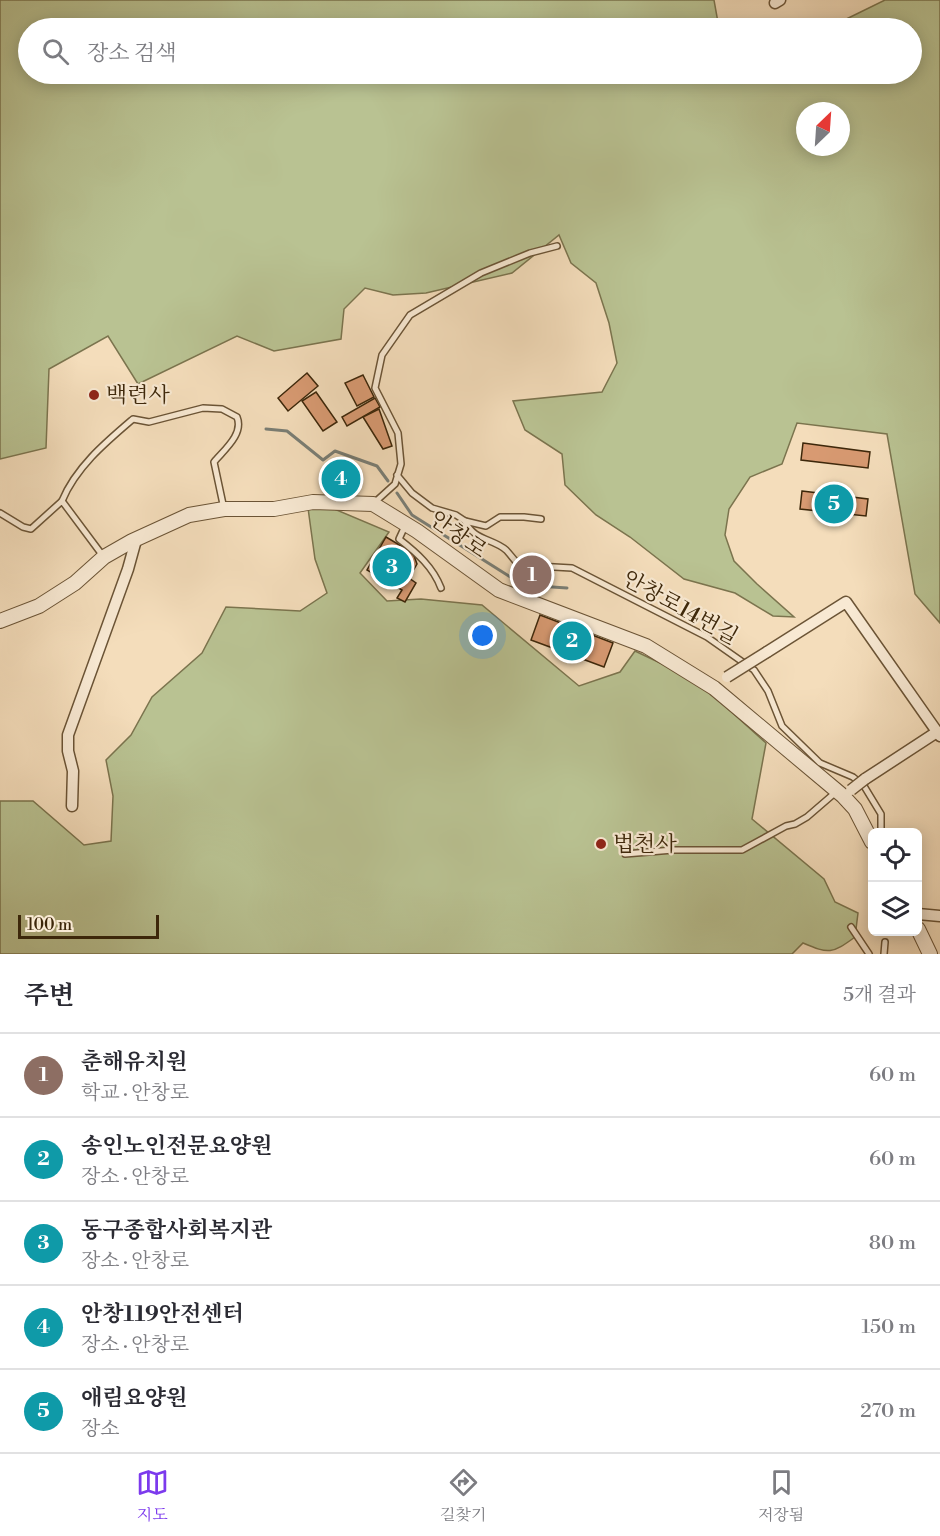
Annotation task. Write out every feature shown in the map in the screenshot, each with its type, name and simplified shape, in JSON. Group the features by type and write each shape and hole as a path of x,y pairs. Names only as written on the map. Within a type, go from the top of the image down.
{"street":[{"name":"안창로","path":"0,621 39,606 75,583 104,557 189,515 224,509 274,509 313,502 373,504 406,524 499,590 646,646 714,688 844,792 868,833"},
{"path":"72,806 73,771 68,751 68,735 128,569 136,540"},
{"path":"714,688 727,677 846,602 939,734 844,792"},
{"path":"922,914 940,916"},
{"path":"921,936 930,954"}],"lane":[{"path":"373,504 395,484 401,464 398,433 375,387 382,355 410,315 481,273 530,253 557,246"},
{"path":"0,513 23,527 31,529 62,501 68,487 86,463 133,419 149,422 203,408 222,409 237,417 239,422 231,442 214,462 224,509"},
{"path":"398,476 412,493 432,508 456,515 465,521 486,526 500,517 541,519"},
{"path":"62,501 104,557"},
{"name":"안창로14번길","path":"465,521 468,527 481,538 504,548 519,565 572,568 707,637 754,670 768,691 782,726 820,763 853,777 864,786 881,814 881,828"},
{"path":"406,524 399,539 420,555 437,578 441,588"},
{"path":"625,854 673,850 742,850 786,826 795,824 844,792"},
{"path":"851,927 869,954"},
{"path":"884,954 885,942"}],"green space":[{"path":"0,0 714,0 717,18 18,18 18,84 922,84 922,18 848,18 885,0 940,0 940,623 915,594 887,434 797,423 782,464 750,477 729,509 725,535 734,561 794,617 773,616 735,593 684,579 630,537 596,515 565,485 562,454 525,430 513,401 602,392 617,363 609,323 596,283 571,263 559,235 512,273 426,293 393,295 365,288 344,309 341,339 274,351 237,336 138,384 108,336 49,369 46,448 0,459"},
{"path":"308,508 332,508 389,532 360,573 387,601 421,599 482,605 579,686 620,672 635,651 696,680 766,743 752,819 824,879 835,902 858,913 855,937 841,947 830,950 803,943 792,954 0,954 0,801 33,801 84,845 111,841 113,796 106,760 131,735 152,697 202,653 226,607 300,611 327,593 315,559"}],"building":[{"path":"307,373 318,386 288,411 278,398"},
{"path":"363,375 374,397 357,406 345,383"},
{"path":"316,392 337,422 323,431 302,401"},
{"path":"375,398 380,407 347,426 342,417"},
{"path":"379,409 392,446 383,449 363,417"},
{"path":"803,443 870,452 868,468 801,460"},
{"path":"340,465 355,470 348,491 327,484 332,471 338,473"},
{"path":"802,491 868,499 866,516 800,509"},
{"path":"386,537 413,553 417,564 409,578 416,583 405,602 397,598 402,590 367,570"},
{"path":"540,615 613,643 604,667 531,640"}],"waterway":[{"path":"266,429 287,431 323,460 335,451 377,466 388,481"},
{"path":"397,493 412,515 523,585 567,588"}],"place":[{"name":"백련사","path":"94,395"},
{"name":"안창119안전센터","path":"341,479"},
{"name":"애림요양원","path":"834,504"},
{"name":"동구종합사회복지관","path":"392,567"},
{"name":"춘해유치원","path":"532,575"},
{"name":"송인노인전문요양원","path":"572,641"},
{"name":"법천사","path":"601,844"}]}
